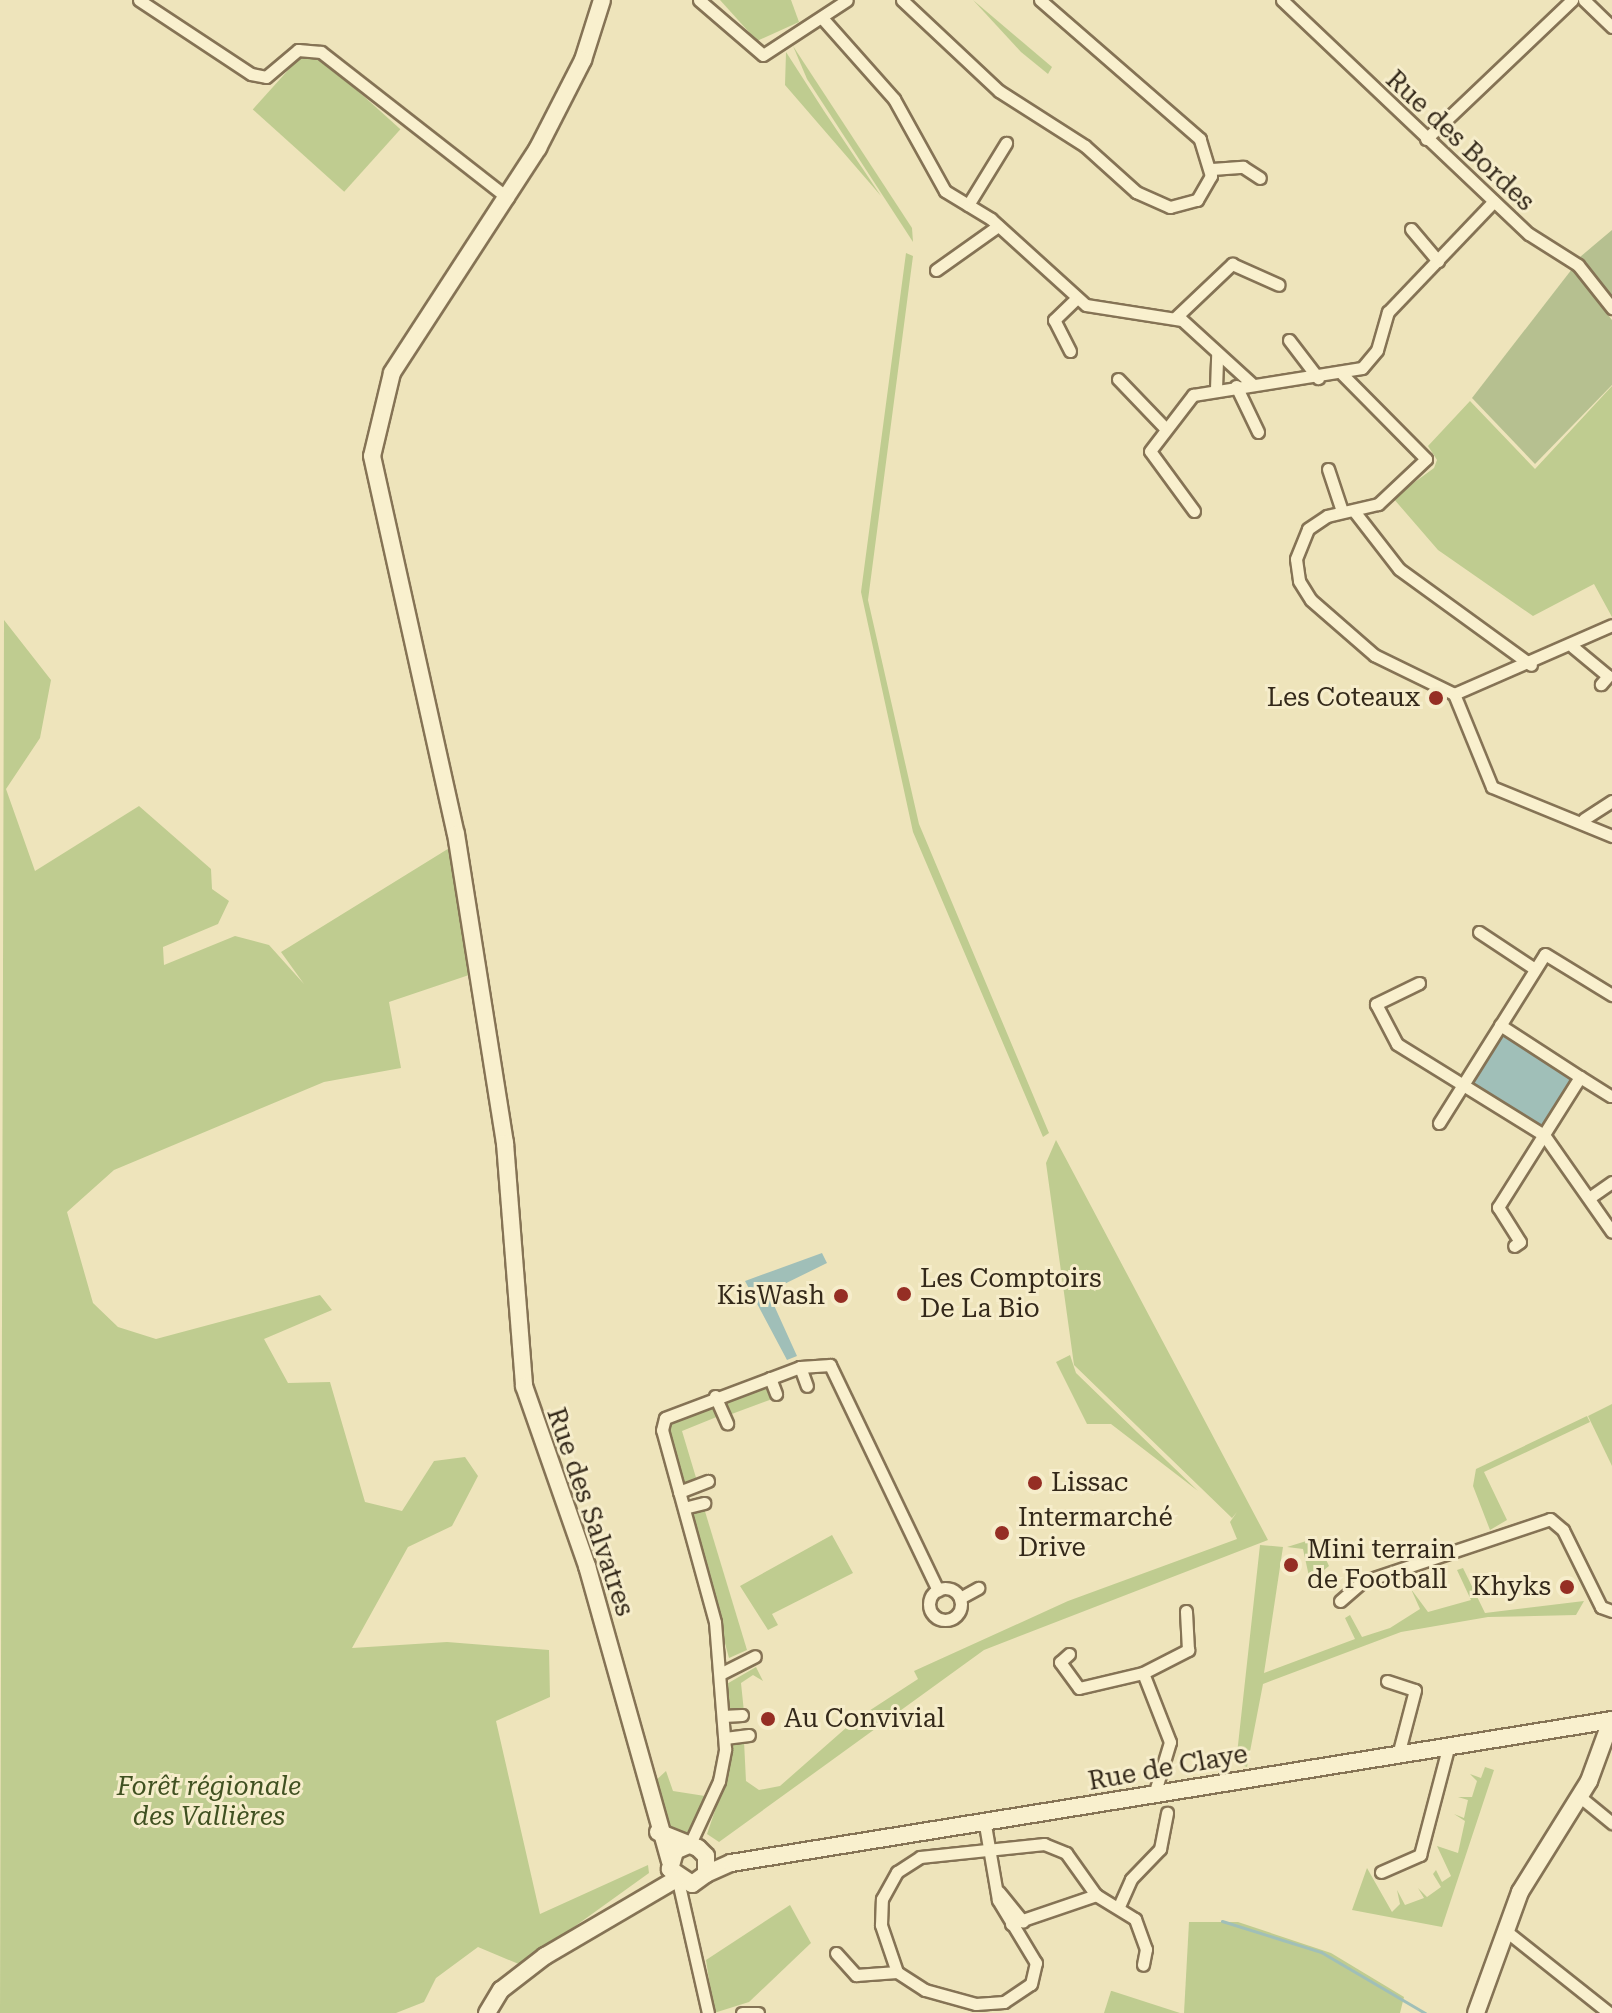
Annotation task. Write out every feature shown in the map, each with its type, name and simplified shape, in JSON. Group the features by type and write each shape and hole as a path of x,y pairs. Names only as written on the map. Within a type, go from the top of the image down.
{"street":[{"path":"139,0 251,74 266,77 298,50 321,52 508,198"},
{"name":"Rue des Salvatres","path":"602,0 561,106 508,198 392,373 372,456 452,809 509,1201 530,1412 587,1566 658,1832 674,1873"},
{"path":"699,0 763,55 823,19 847,0"},
{"path":"902,0 999,91 1085,146 1150,200 1170,207 1197,200 1212,169"},
{"path":"1040,0 1188,125 1212,169"},
{"name":"Rue des Bordes","path":"1282,0 1494,201 1578,265 1612,308"},
{"path":"1426,139 1572,0"},
{"path":"1584,0 1612,27"},
{"path":"823,19 906,115 945,191 998,226 1077,298 1097,308 1175,318 1252,384"},
{"path":"968,205 1006,143"},
{"path":"1212,169 1243,167 1260,178"},
{"path":"1194,511 1151,457 1164,427 1193,395 1236,386 1343,375 1370,360 1388,312 1494,201"},
{"path":"936,270 998,226"},
{"path":"1411,229 1438,261"},
{"path":"1175,318 1232,264 1279,285"},
{"path":"1070,351 1054,320 1077,298"},
{"path":"1289,340 1318,378"},
{"path":"1216,389 1217,353"},
{"path":"1343,375 1426,459 1378,504 1316,521 1301,542 1299,581 1311,600 1374,655 1454,694 1492,787 1584,819 1612,836"},
{"path":"1118,379 1164,427"},
{"path":"1236,386 1258,432"},
{"path":"1328,469 1348,511 1399,569 1531,665"},
{"path":"1454,694 1573,647 1612,625"},
{"path":"1573,647 1608,676 1601,684"},
{"path":"1584,819 1612,801"},
{"path":"1479,932 1535,969"},
{"path":"1439,1123 1545,954 1612,995"},
{"path":"1419,983 1375,1010 1397,1044 1544,1135 1612,1232"},
{"path":"1500,1025 1610,1096"},
{"path":"1514,1246 1520,1242 1498,1207 1580,1077"},
{"path":"1589,1198 1612,1182"},
{"path":"681,1903 701,1878 696,1850 725,1766 725,1738 715,1622 662,1430 675,1407 821,1362 838,1372 938,1590 960,1598 978,1588"},
{"path":"800,1367 807,1386"},
{"path":"770,1378 776,1394"},
{"path":"715,1396 727,1423"},
{"path":"679,1492 708,1481"},
{"path":"684,1508 704,1503"},
{"path":"1340,1601 1362,1582 1550,1519 1563,1530 1608,1610"},
{"path":"938,1590 929,1606 938,1619 957,1615 960,1598"},
{"path":"1069,1654 1060,1662 1079,1688 1143,1673 1188,1650 1186,1611"},
{"path":"720,1674 755,1656"},
{"path":"1143,1673 1170,1742 1154,1795"},
{"path":"1387,1681 1415,1690 1398,1755"},
{"path":"723,1716 742,1715"},
{"path":"1476,2013 1529,1874 1579,1796 1612,1719"},
{"name":"Rue de Claye","path":"701,1878 731,1863 985,1825 1612,1719"},
{"path":"725,1738 749,1735"},
{"path":"1381,1872 1420,1855 1448,1748"},
{"path":"1579,1796 1612,1823"},
{"path":"1120,1904 1131,1879 1160,1849 1167,1813"},
{"path":"836,1953 856,1975 897,1972 956,2000 1003,2007 1035,1975 1032,1953 999,1892 986,1852 985,1825"},
{"path":"658,1832 696,1850"},
{"path":"897,1972 881,1925 882,1899 897,1872 920,1857 1044,1844 1066,1853 1096,1895 1120,1904 1143,1934 1143,1965"},
{"path":"487,2013 517,1976 649,1892 674,1873 696,1850"},
{"name":"Rue de Claye","path":"696,1850 731,1863"},
{"path":"674,1873 701,1878"},
{"path":"674,1873 708,2013"},
{"path":"649,1892 681,1903"},
{"path":"1017,1923 1096,1895"},
{"path":"1506,1931 1609,2013"},
{"path":"742,2013 758,2013"}],"green space":[{"path":"720,0 791,0 799,22 757,41"},
{"path":"973,0 1052,67 1048,74 1021,52"},
{"path":"793,46 912,228 913,242 807,79"},
{"path":"309,47 400,129 344,192 253,109"},
{"path":"786,52 824,111 881,196 785,85"},
{"path":"1612,230 1612,296 1580,257"},
{"path":"906,253 913,256 868,600 919,824 1049,1133 1043,1137 913,832 861,592"},
{"path":"1572,269 1612,320 1612,385 1535,464 1472,398"},
{"path":"1612,386 1612,617 1594,584 1533,616 1438,550 1393,498 1434,468 1437,460 1428,446 1470,401 1535,469"},
{"name":"Forêt régionale des Vallières","path":"4,620 51,680 40,738 6,789 35,871 139,806 211,869 212,889 229,901 218,924 163,947 164,965 235,936 269,945 304,984 281,952 451,847 469,975 389,1002 401,1068 324,1082 114,1170 67,1212 93,1303 118,1327 156,1339 320,1295 332,1310 264,1339 288,1383 330,1382 365,1502 402,1511 434,1461 465,1457 478,1476 452,1526 408,1547 352,1648 447,1642 549,1650 550,1697 496,1721 540,1914 648,1865 649,1873 521,1965 478,1947 436,1978 424,2002 396,2013 0,2013"},
{"path":"1056,1140 1268,1540 984,1650 719,1842 707,1834 730,1767 731,1743 744,1741 746,1781 759,1790 780,1786 855,1720 918,1679 914,1671 1068,1601 1237,1539 1230,1522 1237,1512 1232,1518 1074,1365 1046,1163"},
{"path":"1070,1355 1076,1373 1198,1491 1111,1424 1087,1424 1056,1362"},
{"path":"764,1385 775,1398 729,1415 725,1399"},
{"path":"713,1403 719,1416 682,1431 697,1481 681,1485 668,1426"},
{"path":"1612,1404 1612,1466 1588,1416"},
{"path":"1587,1416 1590,1422 1484,1472 1507,1520 1490,1530 1473,1486 1476,1469"},
{"path":"704,1508 747,1650 729,1658 690,1515"},
{"path":"832,1535 853,1573 772,1614 778,1625 768,1630 740,1586"},
{"path":"1316,1538 1329,1566 1310,1581 1303,1549 1287,1547"},
{"path":"1260,1545 1283,1547 1264,1673 1355,1639 1345,1618 1350,1615 1362,1637 1390,1628 1420,1609 1411,1589 1428,1612 1471,1600 1457,1570 1463,1568 1485,1613 1584,1601 1576,1615 1488,1617 1401,1632 1263,1684 1247,1767 1236,1763"},
{"path":"756,1667 763,1681 753,1675 741,1683 744,1712 727,1712 725,1685"},
{"path":"1485,1767 1494,1770 1442,1927 1352,1910 1367,1868 1392,1912 1400,1904 1397,1890 1405,1905 1424,1898 1418,1888 1427,1897 1441,1887 1433,1874 1436,1870 1442,1882 1451,1876 1437,1846 1458,1853 1465,1821 1454,1814 1464,1818 1468,1800 1458,1797 1472,1797 1477,1781 1470,1774 1481,1778"},
{"path":"666,1771 673,1791 705,1796 690,1831 671,1837 652,1784"},
{"path":"790,1905 811,1943 749,2002 714,2013 706,1960"},
{"path":"1189,1922 1238,1922 1331,1953 1404,1997 1400,2013 1184,2013"},
{"path":"1112,1991 1180,2013 1104,2013"}],"water":[{"path":"1503,1034 1572,1079 1538,1131 1469,1086"},
{"path":"822,1253 827,1263 768,1292 797,1356 787,1360 745,1281"}],"waterway":[{"path":"1222,1921 1321,1952 1425,2013"}],"place":[{"name":"Les Coteaux","path":"1436,698"},
{"name":"Les Comptoirs De La Bio","path":"904,1294"},
{"name":"KisWash","path":"841,1296"},
{"name":"Lissac","path":"1035,1483"},
{"name":"Intermarché Drive","path":"1002,1533"},
{"name":"Mini terrain de Football","path":"1291,1565"},
{"name":"Khyks","path":"1567,1587"},
{"name":"Au Convivial","path":"768,1719"}]}
